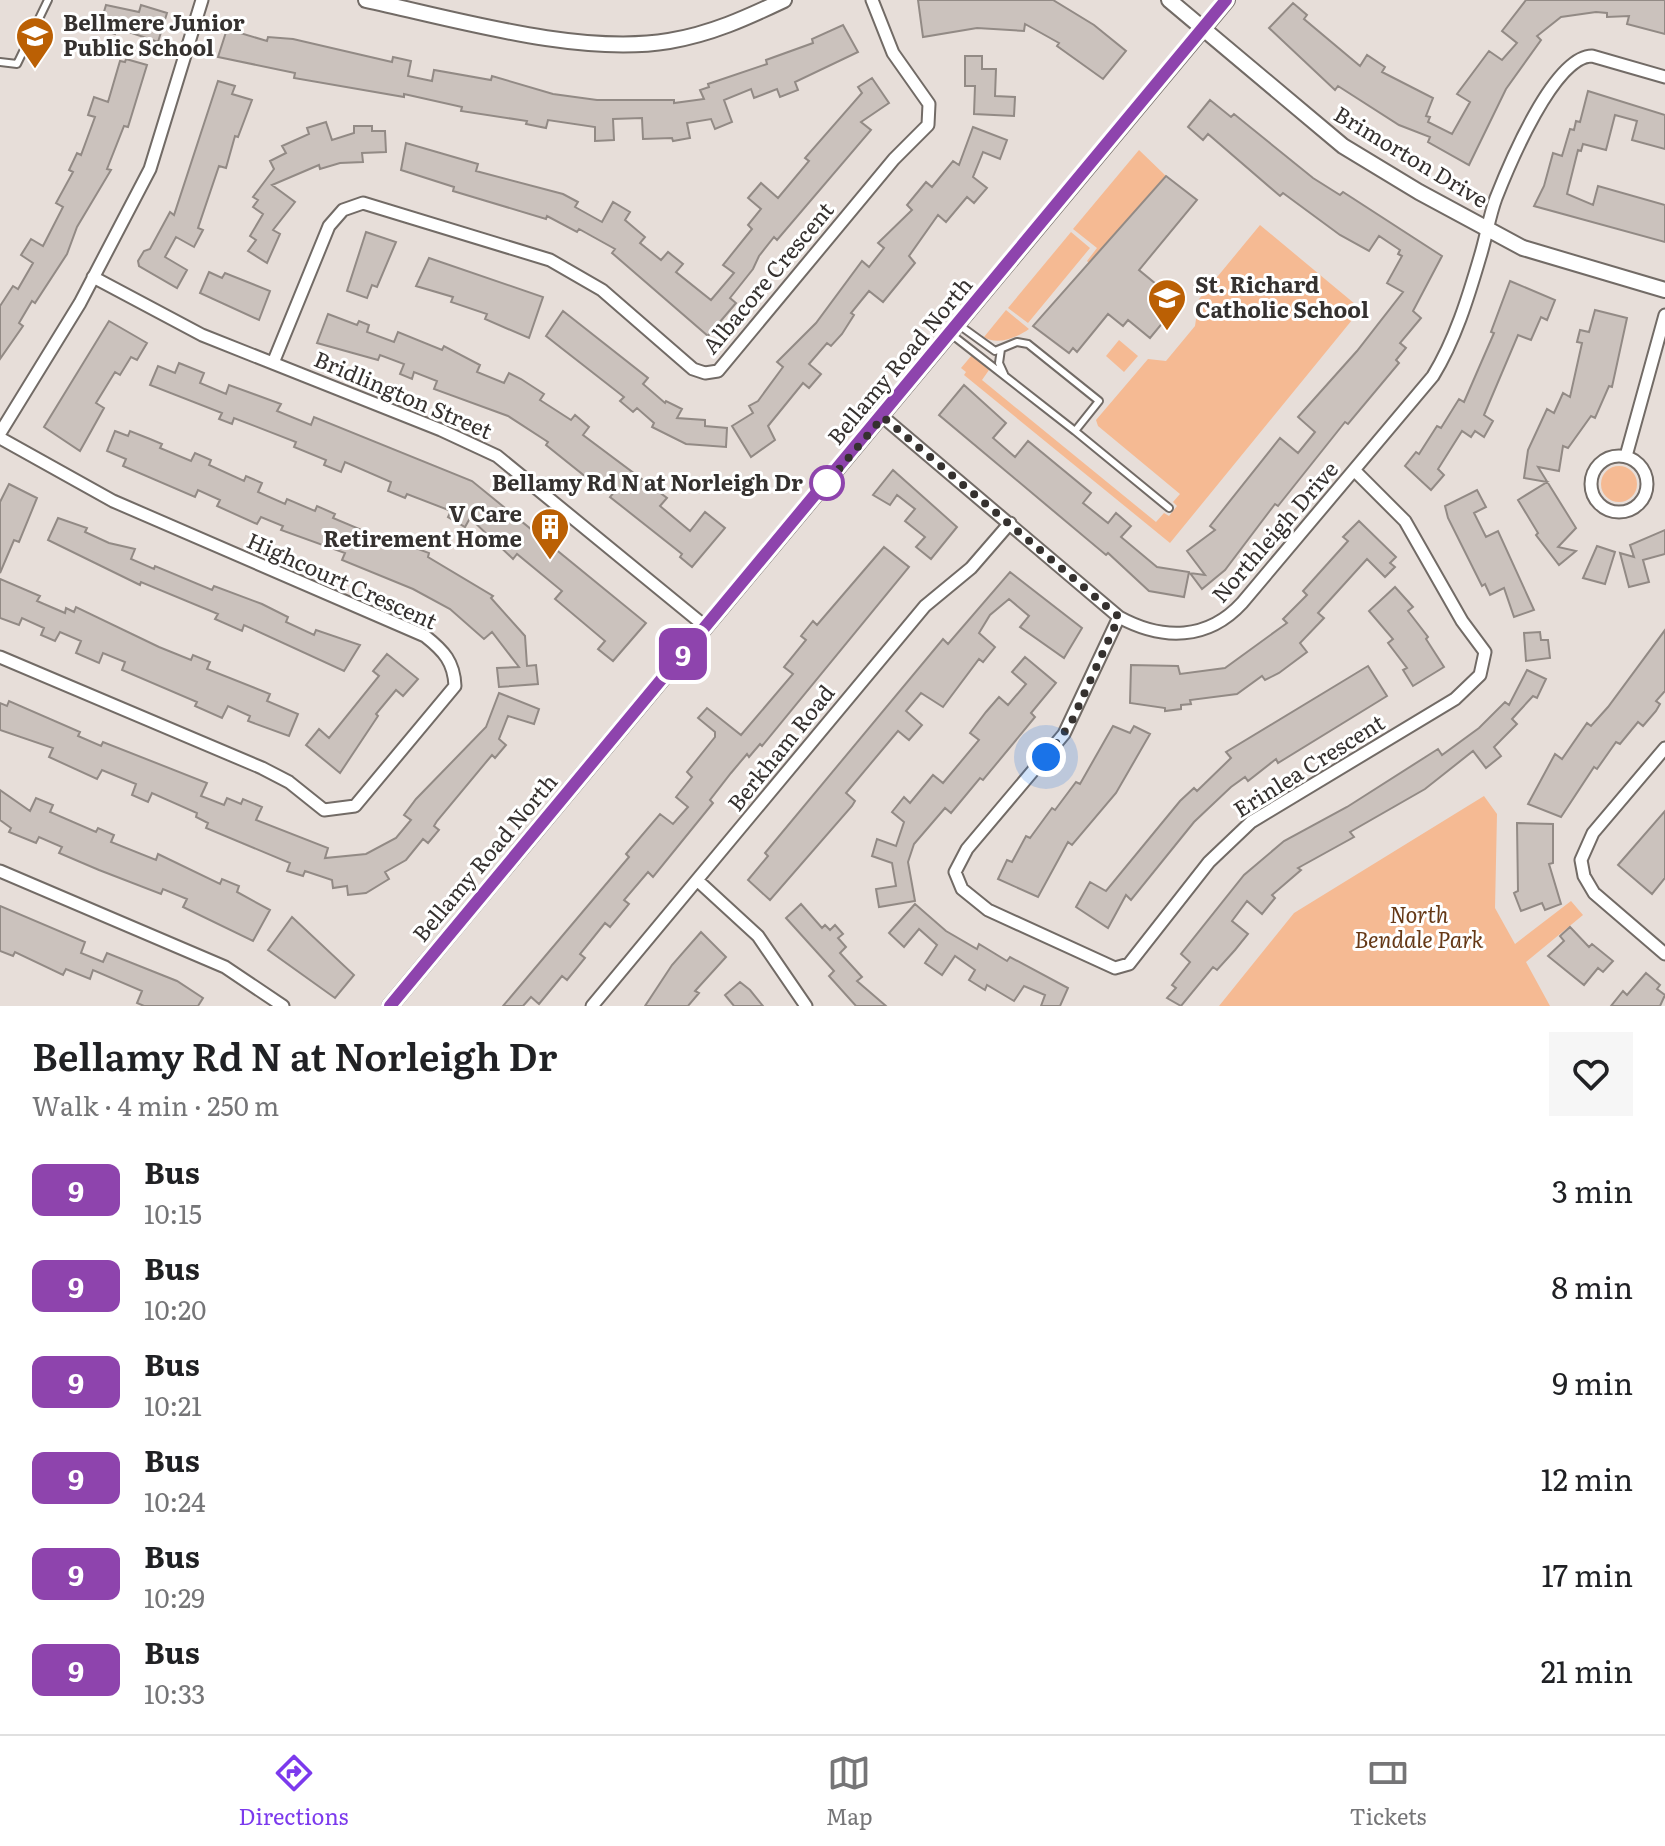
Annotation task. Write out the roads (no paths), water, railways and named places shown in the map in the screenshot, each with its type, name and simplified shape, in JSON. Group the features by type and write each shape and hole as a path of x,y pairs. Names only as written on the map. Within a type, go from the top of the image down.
{"street":[{"path":"0,436 93,277 157,155 202,0"},
{"path":"366,0 565,39 637,44 690,37 735,24 784,0"},
{"name":"Albacore Crescent","path":"273,363 329,226 343,210 363,203 550,260 602,290 693,369 705,373 718,371 894,159 928,125 929,104 893,53 872,0"},
{"name":"Brimorton Drive","path":"1169,0 1343,146 1523,248 1665,290"},
{"name":"Bellamy Road North","path":"390,1006 1227,0"},
{"name":"Northleigh Drive","path":"883,417 1119,617 1157,633 1180,634 1217,625 1242,603 1433,376 1448,351 1511,164 1566,67 1582,56 1592,56 1665,77"},
{"name":"Bridlington Street","path":"93,277 193,331 497,456 706,627"},
{"path":"1626,456 1665,315"},
{"name":"Highcourt Crescent","path":"0,436 104,497 425,636 443,649 455,669 455,686 355,806 324,810 289,782 262,768 0,657"},
{"path":"1616,456 1626,456 1641,466 1648,483 1642,501 1627,511 1618,512 1601,505 1592,489 1592,480 1600,464 1616,456"},
{"name":"Erinlea Crescent","path":"1119,617 1064,734 967,849 955,872 962,889 988,910 1115,968 1129,964 1209,862 1251,822 1455,699 1480,675 1485,652 1455,610 1405,521 1355,471"},
{"name":"Berkham Road","path":"592,1006 925,606 971,568 1010,523"},
{"path":"1665,748 1593,833 1581,860 1584,876 1594,893 1665,954"},
{"path":"0,871 225,967 283,1006"},
{"path":"697,880 758,936 806,1006"}],"lane":[{"path":"0,62 17,64 48,0"},
{"path":"955,329 989,349 1001,349 1017,342 1028,344 1099,401 1075,431"},
{"path":"955,329 1004,374 1169,508"},
{"path":"1001,349 999,363 1004,374"}],"place":[{"name":"Bellmere Junior Public School","path":"35,70"},
{"name":"St. Richard Catholic School","path":"1167,332"},
{"name":"Bellamy Rd N at Norleigh Dr","path":"827,483"},
{"name":"V Care Retirement Home","path":"550,561"}],"park label":[{"name":"North Bendale Park","path":"1419,928"}]}
